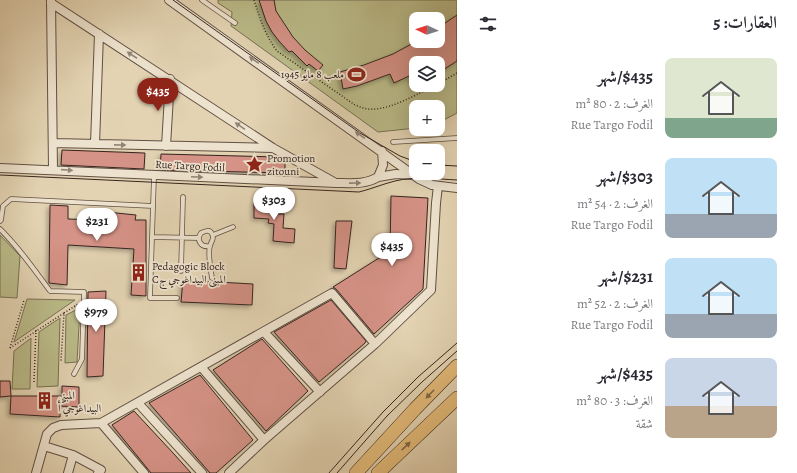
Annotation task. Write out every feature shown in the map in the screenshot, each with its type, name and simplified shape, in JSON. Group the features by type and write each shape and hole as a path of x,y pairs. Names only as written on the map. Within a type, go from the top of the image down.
{"highway":[{"path":"356,473 414,409 457,366"},
{"path":"378,473 457,398"}],"street":[{"path":"169,0 409,171"},
{"path":"51,1 273,148 336,183"},
{"path":"51,1 53,169"},
{"path":"94,144 99,34"},
{"path":"166,146 170,79"},
{"path":"53,143 273,148"},
{"path":"378,177 383,164 382,151"},
{"name":"Rue Targo Fodil","path":"0,168 53,169 154,176 336,183 362,183 369,182 378,177 396,174 409,175"},
{"name":"Rue Targo Fodil","path":"422,180 438,186 457,188"},
{"path":"229,473 264,440 375,344 431,290 438,186"},
{"path":"36,473 47,434 53,428 61,425 101,424 332,294 375,344"},
{"path":"264,332 320,392"},
{"path":"202,368 264,440"},
{"path":"138,403 202,473"},
{"path":"101,424 144,473"},
{"path":"44,446 73,455 101,470 98,473"},
{"path":"68,473 73,455"}],"lane":[{"path":"204,1 235,24"},
{"path":"393,142 457,138"},
{"path":"154,176 150,298 176,298"},
{"path":"181,272 183,197"},
{"path":"0,221 3,206 11,199 153,206"},
{"path":"213,235 233,227"},
{"path":"0,230 17,246 50,291 84,292 82,359 74,374"},
{"path":"210,246 203,246 199,241 201,233 210,231 214,239 210,246 212,278"},
{"path":"152,237 199,238"}],"path":[{"path":"254,0 268,38 277,51 355,105 366,109 380,109 392,106 422,92"},
{"path":"445,80 457,73"},
{"path":"24,300 10,348 79,303"},
{"path":"61,361 64,312"},
{"path":"34,382 36,330"}],"green space":[{"name":"ملعب 8 مايو 1945","path":"218,0 457,0 457,113 445,119 445,100 409,100 409,129 378,132 231,26 232,12 218,3"},
{"path":"0,235 20,256 17,298 0,297"},
{"path":"27,299 75,300 14,342"},
{"path":"80,308 77,362 65,363 66,315"},
{"path":"60,318 58,386 37,387 39,332"},
{"path":"31,338 30,389 12,389 14,351"}],"building":[{"path":"259,0 274,0 276,11 293,37 305,50 323,65 318,71 309,64 307,66 292,51 289,52 279,41 266,21"},
{"path":"457,15 457,61 445,69 445,56 409,56 409,76 394,83 390,74 357,86 343,89 340,72 393,54 409,45 409,48 445,48 445,23"},
{"path":"62,150 145,153 144,169 61,165"},
{"path":"161,154 278,157 285,161 285,173 160,170"},
{"path":"391,196 428,198 423,289 374,334 333,287 390,251"},
{"path":"254,202 277,202 277,214 284,214 283,228 295,229 294,243 273,241 274,224 268,223 269,219 254,218"},
{"path":"50,205 68,206 68,219 96,220 97,211 136,215 135,220 146,220 146,296 131,295 134,249 68,245 67,285 49,283"},
{"path":"336,221 352,221 346,269 334,268"},
{"path":"183,280 253,284 252,305 181,302"},
{"path":"106,291 103,376 87,377 88,292"},
{"path":"331,300 366,341 319,382 274,332"},
{"path":"262,339 308,391 266,431 213,370"},
{"path":"200,375 253,440 216,473 210,473 149,403"},
{"path":"0,381 10,381 11,396 0,397"},
{"name":"المبنى البيداغوجي أ","path":"62,386 79,387 79,407 60,406 60,417 10,414 11,396 62,396"},
{"path":"134,411 191,473 151,473 112,425"}],"tram line":[{"path":"173,0 360,133 400,156 409,159"},
{"path":"445,165 457,166"},
{"path":"0,175 359,192 403,179 426,178 457,180"},
{"path":"329,473 383,412 418,377 457,343"},
{"path":"337,473 387,416 457,351"}],"place":[{"name":"ملعب 8 مايو 1945","path":"357,74"},
{"name":"Promotion zitouni","path":"254,164"},
{"name":"Pedagogic Block Cالمبنى البيداغوجي ج","path":"139,272"},
{"name":"المبنى البيداغوجي أ","path":"45,401"}]}
